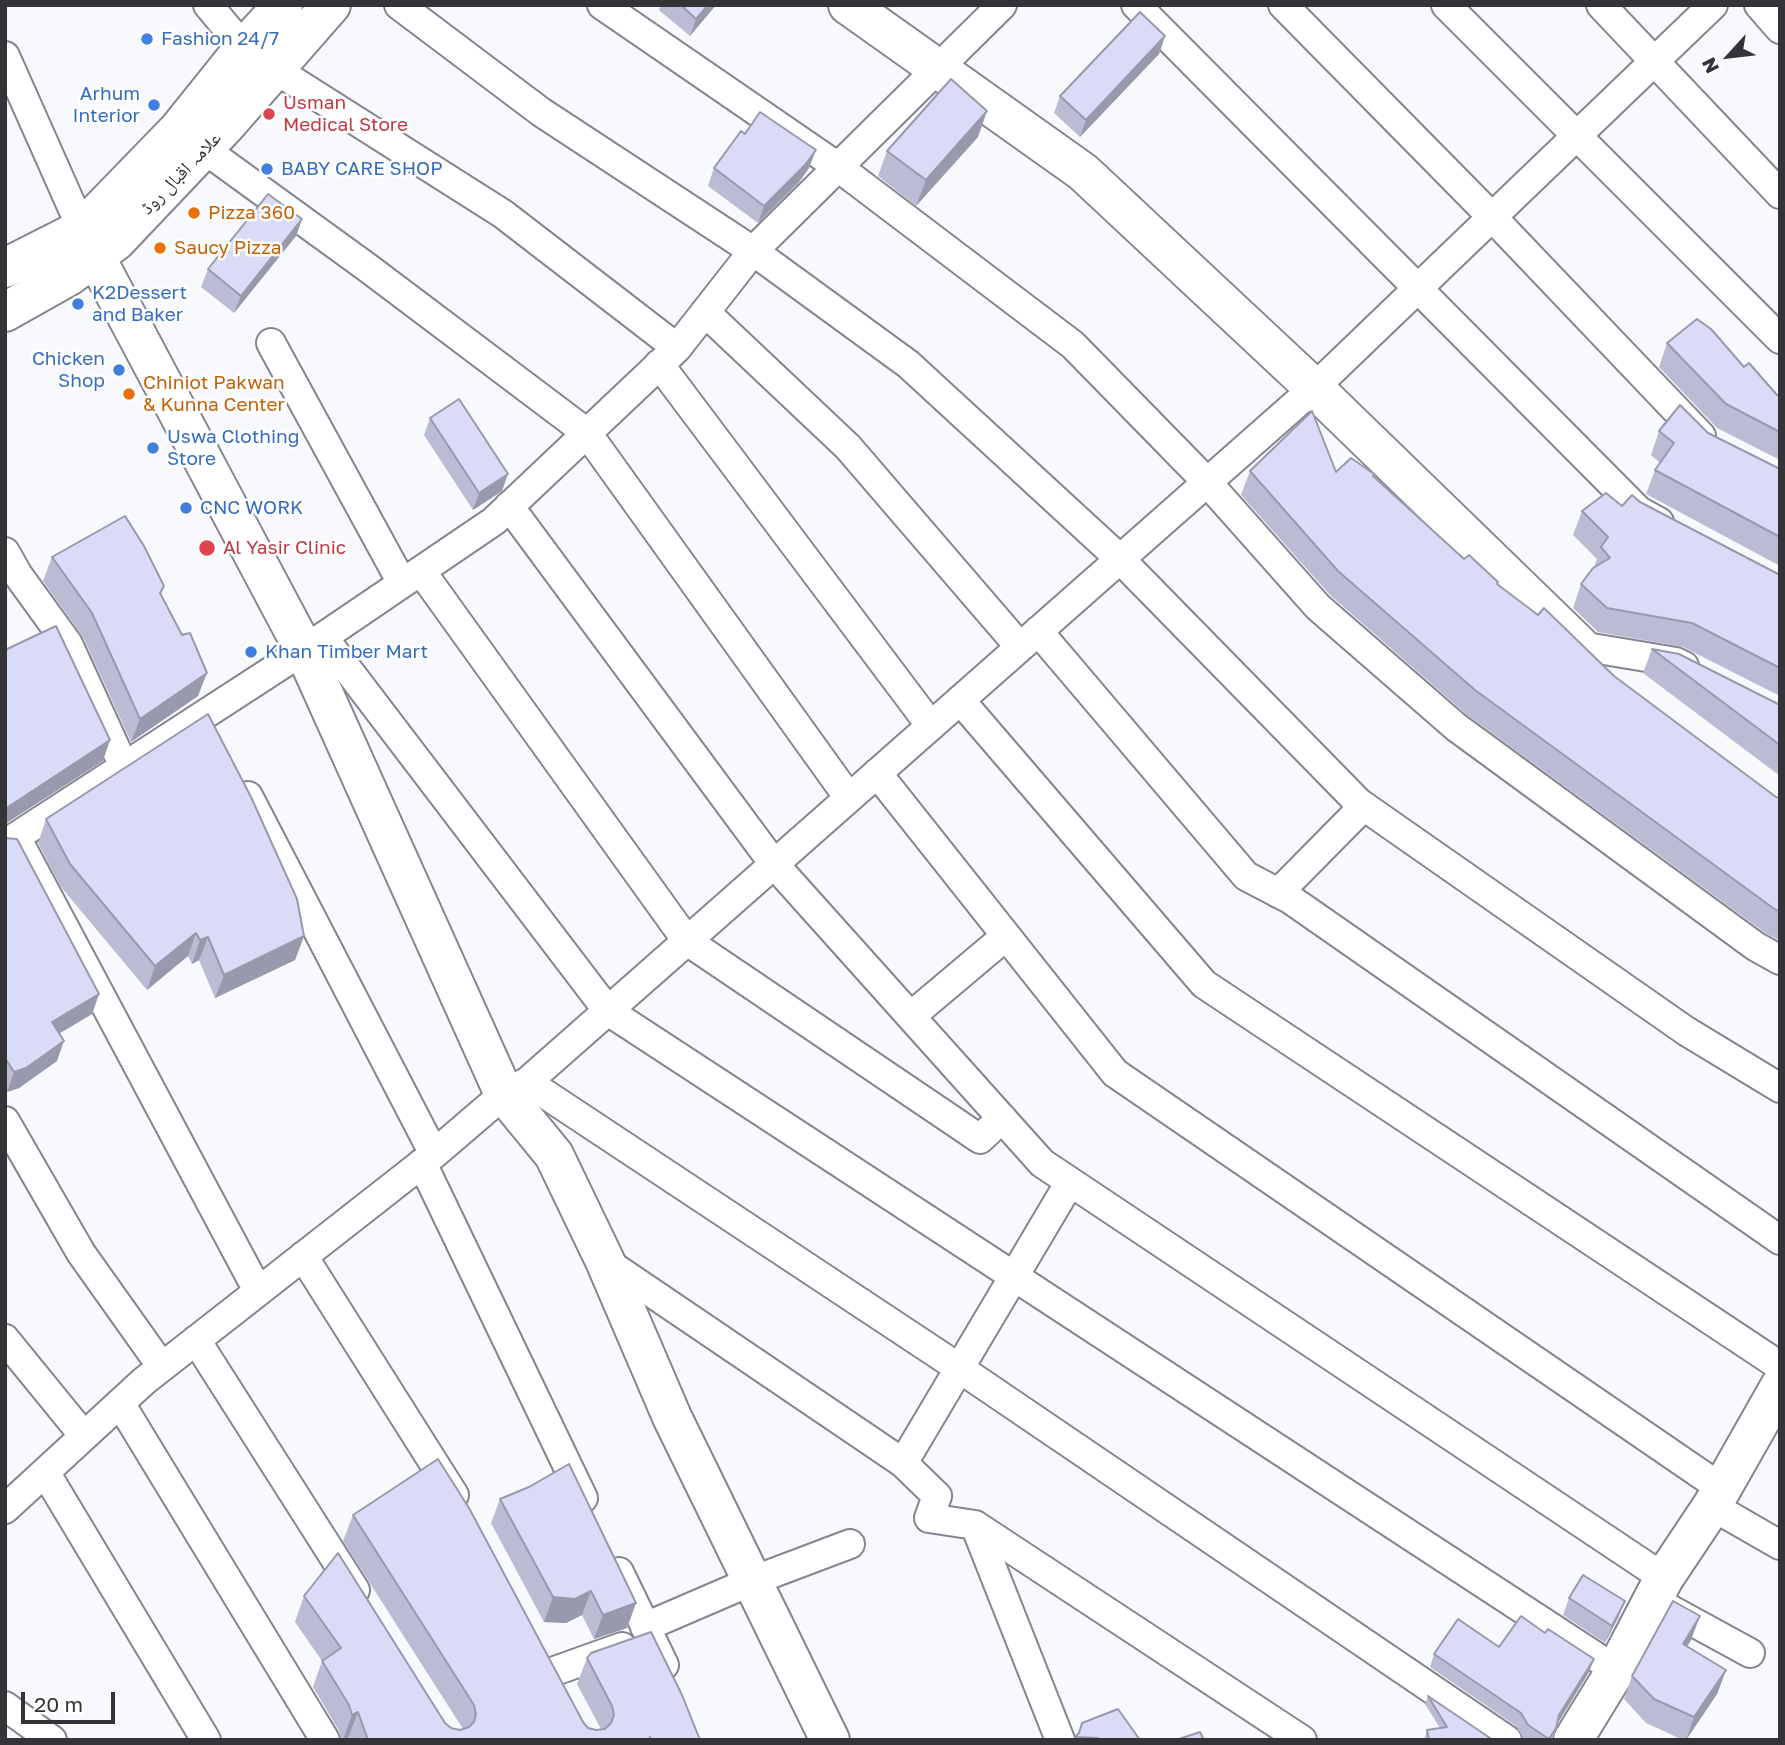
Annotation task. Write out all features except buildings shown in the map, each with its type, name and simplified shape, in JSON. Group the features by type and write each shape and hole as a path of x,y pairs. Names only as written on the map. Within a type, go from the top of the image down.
{"street":[{"path":"208,5 244,48"},
{"name":"علامہ اقبال روڈ","path":"5,312 89,243 244,48 283,5"},
{"name":"علامہ اقبال روڈ","path":"5,268 89,243 116,241 276,70 331,5"},
{"path":"399,5 541,112 752,250 908,363 1120,559 1363,807 1278,893"},
{"path":"602,5 838,167 1073,345 1207,482 1318,607 1456,727 1755,946 1780,960"},
{"path":"848,5 1083,172 1314,388 1628,690"},
{"path":"258,1291 11,841 124,767 212,726 313,644 495,521 668,356 752,250 1002,5"},
{"path":"1136,5 1639,511 1686,536"},
{"path":"1283,5 1492,217 1707,442 1718,448"},
{"path":"1446,5 1575,137 1780,339"},
{"path":"1601,5 1780,194"},
{"path":"7,1505 162,1367 515,1088 687,941 1314,388 1713,5"},
{"path":"1759,5 1780,29"},
{"path":"5,56 89,243 313,644 515,1088 554,1154 605,1261 671,1417 830,1740"},
{"path":"276,70 503,214 668,356 930,726"},
{"path":"204,149 587,433 849,797"},
{"path":"705,312 848,447 1029,639 1246,876 1290,899 1780,1240"},
{"path":"271,343 411,577 687,941 980,1139 1002,1118"},
{"path":"509,506 774,864 1042,1163 1749,1653"},
{"path":"5,552 18,575 68,644 124,767"},
{"path":"313,644 608,1010 1616,1670"},
{"path":"1580,646 1676,662 1711,680"},
{"path":"960,700 1204,984 1780,1366"},
{"path":"877,773 1115,1073 1717,1497 1780,1545"},
{"path":"237,775 428,1158 599,1532 673,1683"},
{"path":"1355,800 1686,1031 1780,1088"},
{"path":"911,1016 1006,936"},
{"path":"515,1088 959,1368 1507,1740"},
{"path":"5,1121 81,1253 162,1367"},
{"path":"903,1463 1070,1182"},
{"path":"303,1256 466,1514"},
{"path":"605,1261 903,1463 937,1496 929,1518 975,1525 1302,1740"},
{"path":"5,1339 84,1436"},
{"path":"196,1340 368,1610"},
{"path":"120,1403 325,1740"},
{"path":"1573,1740 1616,1670 1658,1589 1775,1405"},
{"path":"45,1472 206,1740"},
{"path":"975,1525 1060,1740"},
{"path":"552,1671 648,1632 751,1581 850,1544"},
{"path":"1293,1593 1507,1740"},
{"path":"5,1706 52,1740"}],"place":[{"name":"Fashion 24/7","path":"147,39"},
{"name":"Arhum Interior","path":"154,105"},
{"name":"Usman Medical Store","path":"269,114"},
{"name":"BABY CARE SHOP","path":"267,169"},
{"name":"Pizza 360","path":"194,213"},
{"name":"Saucy Pizza","path":"160,248"},
{"name":"K2Dessert and Baker","path":"78,304"},
{"name":"Chicken Shop","path":"119,370"},
{"name":"Chiniot Pakwan & Kunna Center","path":"129,394"},
{"name":"Uswa Clothing Store","path":"153,448"},
{"name":"CNC WORK","path":"186,508"},
{"name":"Al Yasir Clinic","path":"207,548"},
{"name":"Khan Timber Mart","path":"251,652"}]}
